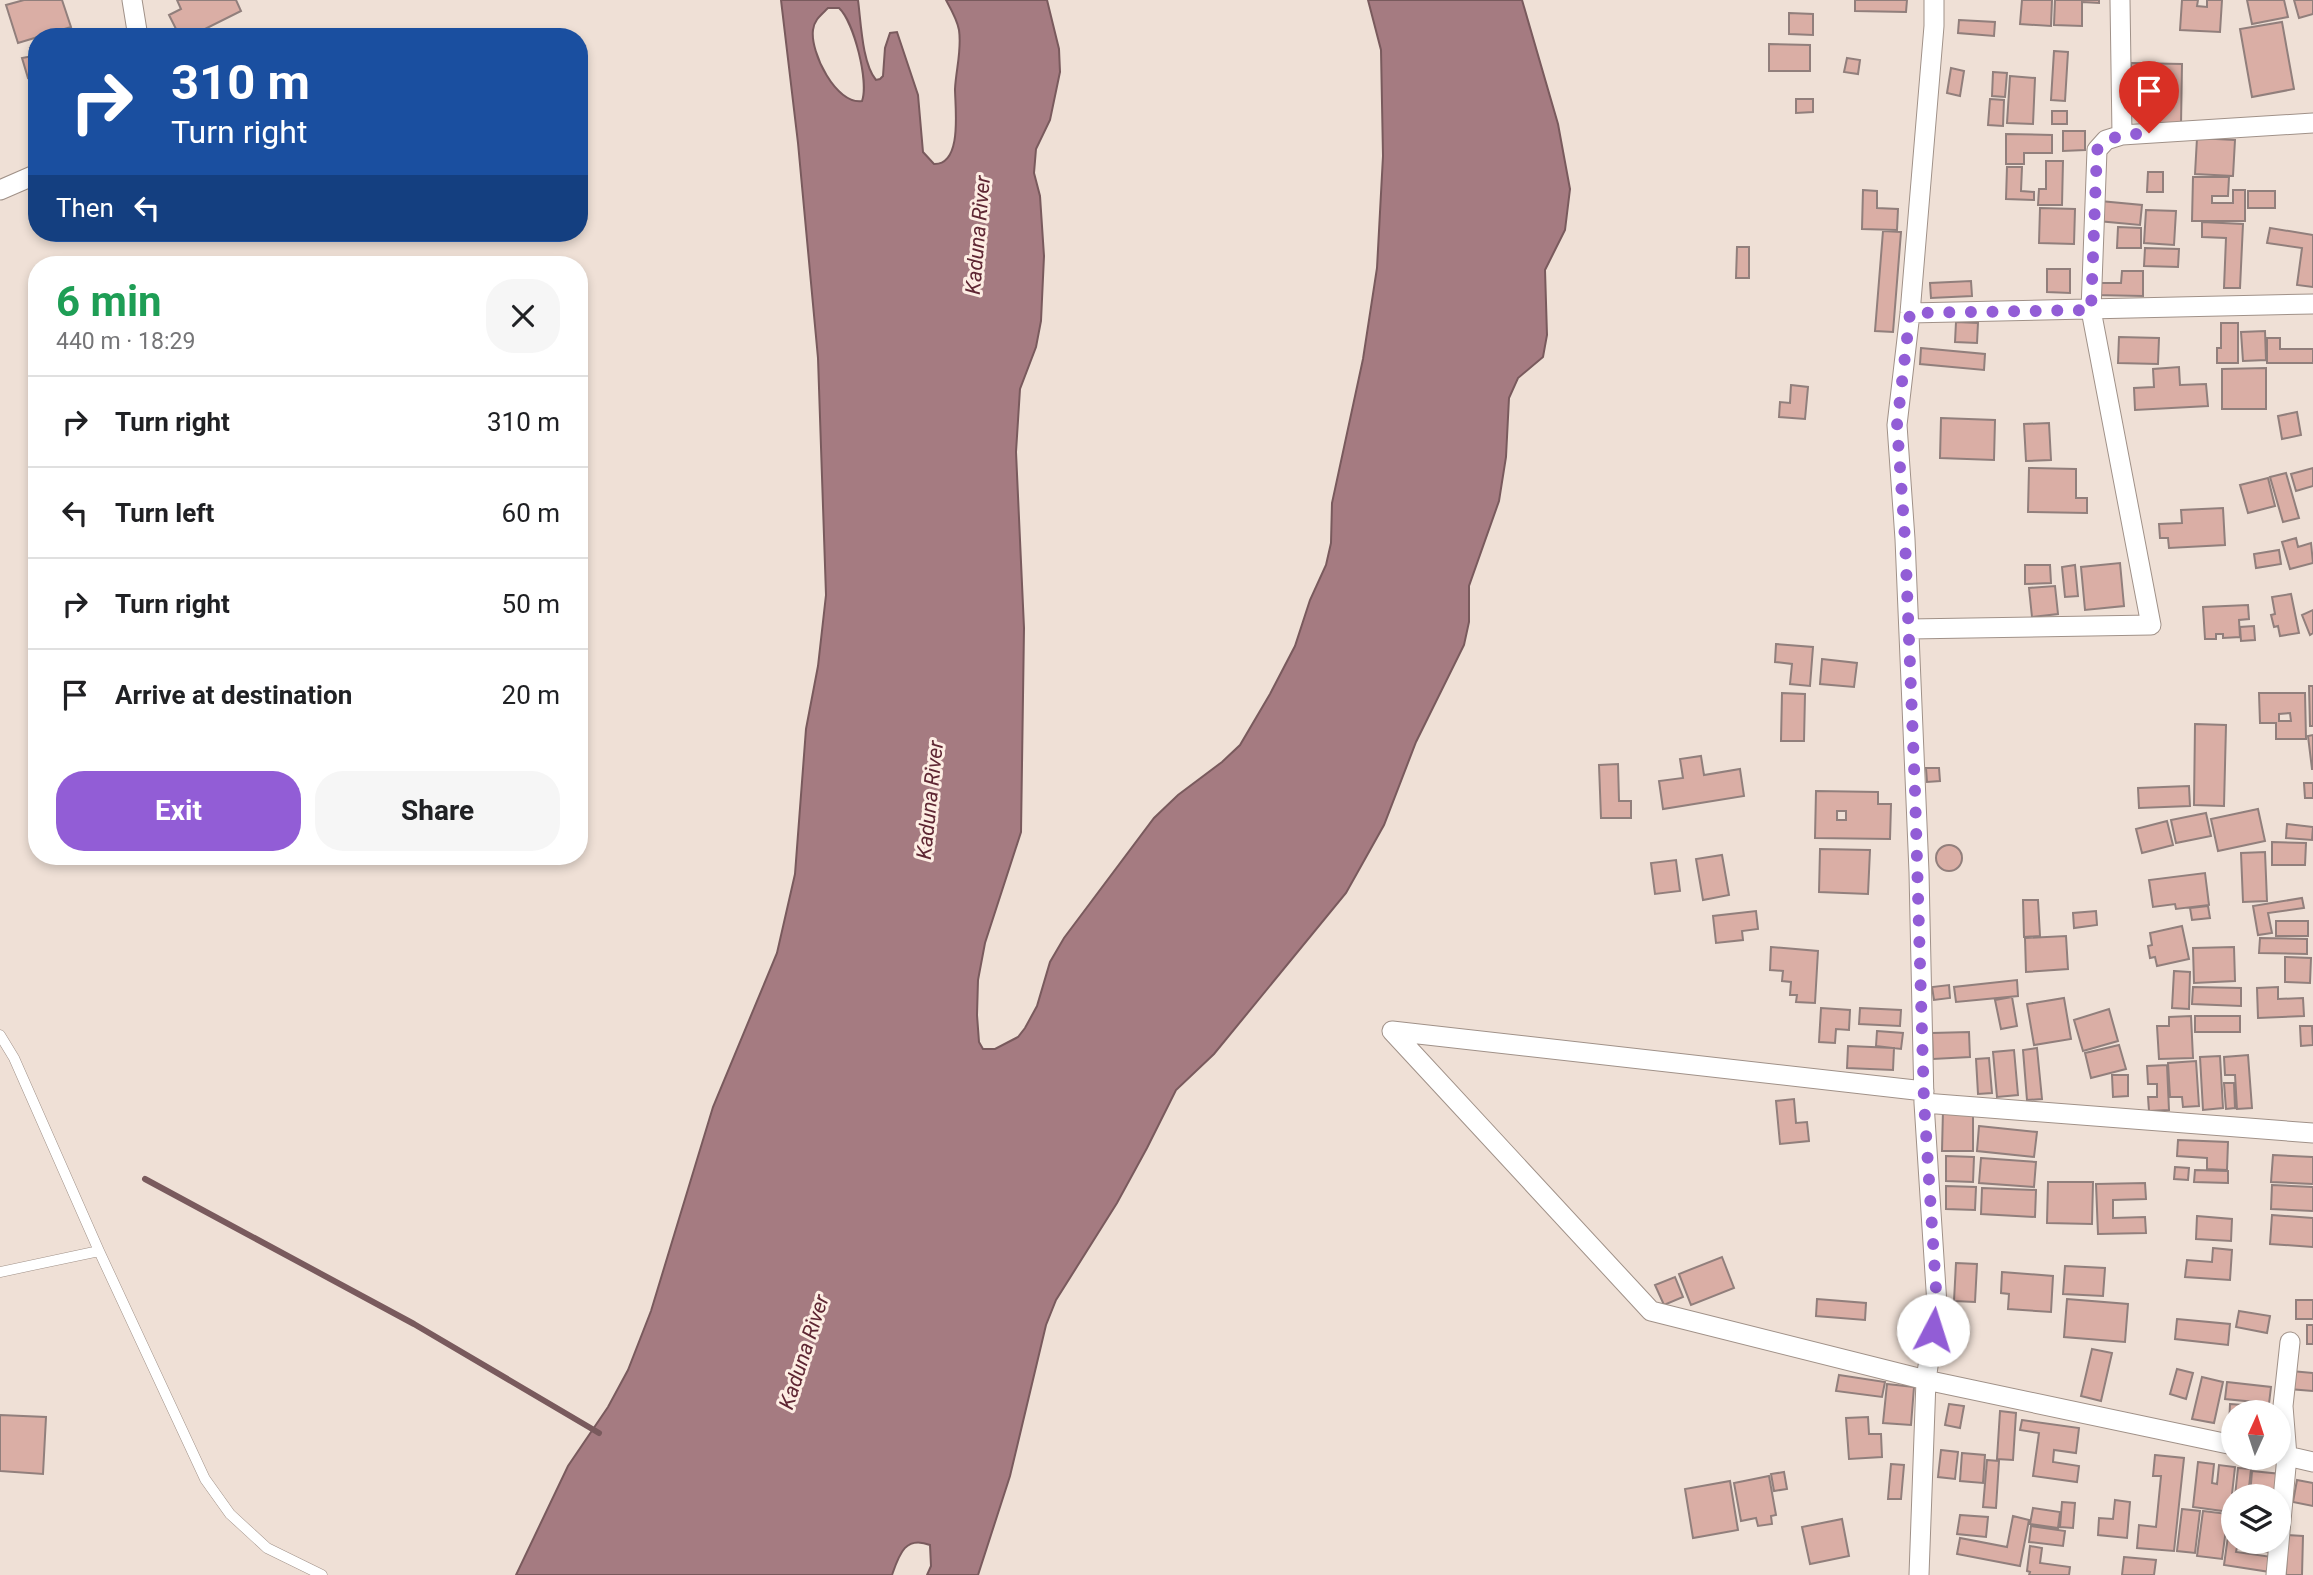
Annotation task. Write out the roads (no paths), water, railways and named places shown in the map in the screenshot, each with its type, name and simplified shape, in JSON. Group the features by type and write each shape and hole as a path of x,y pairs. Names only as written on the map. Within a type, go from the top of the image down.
{"street":[{"path":"131,0 136,28"},
{"path":"1919,1575 1926,1380 1937,1305 1924,1097 1919,872 1905,539 1897,425 1910,313 1934,0"},
{"path":"2120,0 2122,135"},
{"path":"1909,629 2151,625 2091,310 2097,150 2106,140 2122,135 2313,123"},
{"path":"0,190 28,178"},
{"path":"1910,313 2313,304"},
{"path":"2221,1442 1926,1380 1651,1311 1392,1031 1924,1097 2313,1133"},
{"path":"2284,1400 2290,1342"},
{"path":"2291,1457 2313,1462"},
{"path":"2276,1575 2282,1470"}],"lane":[{"path":"0,1035 14,1058 99,1251 205,1479 230,1514 267,1548 322,1575"},
{"path":"0,1272 99,1251"}],"water":[{"name":"Kaduna River","path":"781,0 858,0 865,53 876,80 883,76 885,48 890,33 897,32 918,95 923,152 934,164 943,162 950,155 956,121 955,89 960,37 954,14 946,0 1047,0 1059,49 1060,72 1050,120 1036,149 1034,173 1040,196 1044,256 1041,321 1036,347 1020,389 1016,452 1024,628 1021,832 985,943 978,980 977,1015 979,1042 983,1049 995,1049 1018,1037 1037,1006 1050,962 1064,938 1154,818 1240,745 1295,646 1310,600 1326,565 1331,543 1332,503 1363,359 1377,268 1383,156 1381,50 1368,0 1522,0 1558,124 1570,189 1565,230 1545,270 1547,335 1543,357 1518,378 1509,398 1506,457 1499,501 1469,586 1469,622 1464,645 1416,742 1384,825 1346,893 1214,1054 1176,1090 1117,1203 1056,1300 1046,1325 1010,1476 978,1575 927,1575 931,1566 930,1545 914,1543 904,1549 892,1575 516,1575 568,1466 608,1407 628,1370 651,1311 713,1107 777,953 795,874 806,729 818,666 826,595 818,358 798,143","holes":["828,8 839,8 850,26 859,53 864,92 862,101 852,100 834,86 820,63 813,40 813,30 818,18"]}],"waterway":[{"path":"145,1179 414,1324 599,1433"}]}
